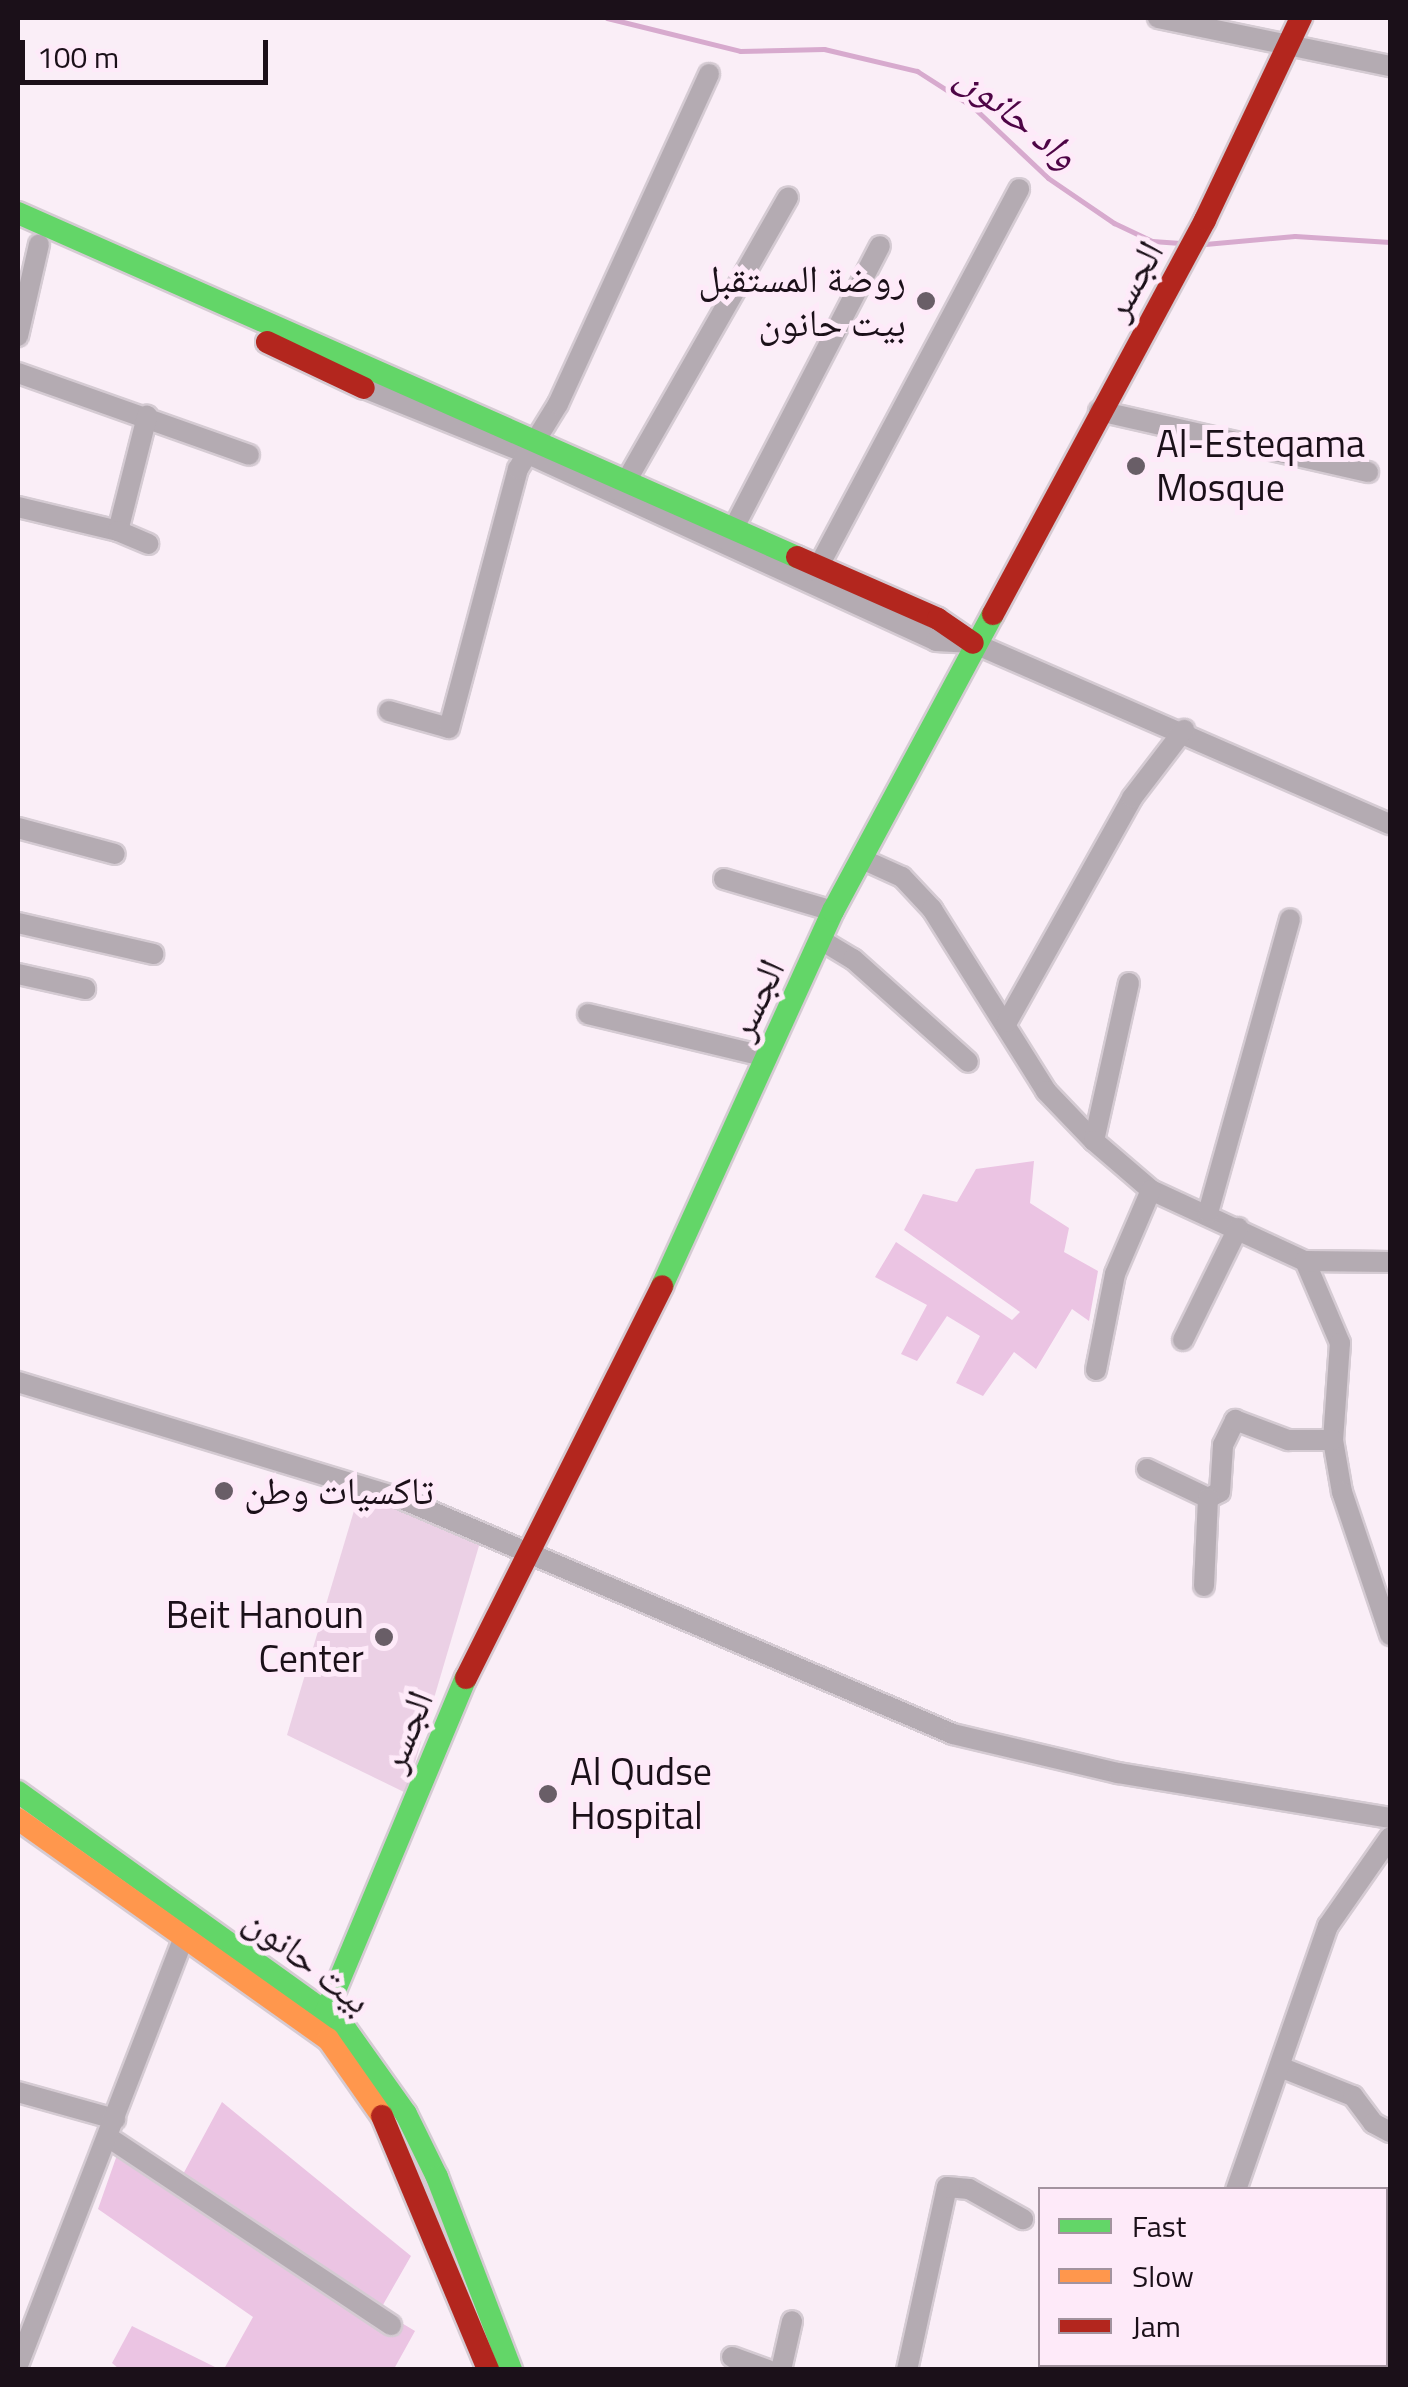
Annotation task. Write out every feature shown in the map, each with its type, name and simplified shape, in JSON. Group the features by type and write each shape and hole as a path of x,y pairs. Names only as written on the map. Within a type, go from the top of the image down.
{"street":[{"path":"1158,18 1290,50 1390,66"},
{"name":"الجسر","path":"318,2031 450,1712 628,1359 833,911 973,643 1205,220 1290,50 1301,18"},
{"path":"389,711 449,728 531,447 709,74"},
{"path":"808,572 830,545 1018,189"},
{"path":"621,490 788,197"},
{"path":"18,213 728,538 938,619 973,643 1184,730 1390,824"},
{"path":"18,331 28,239 364,388 531,447"},
{"path":"728,538 880,246"},
{"path":"18,373 147,416 248,456"},
{"path":"1099,411 1368,472"},
{"path":"118,530 147,416"},
{"path":"18,507 118,530 148,544"},
{"path":"1007,1022 1132,798 1184,730"},
{"path":"18,828 115,854"},
{"path":"862,859 902,876 932,909 1007,1022 1046,1091 1094,1142 1151,1190 1305,1261 1390,1262"},
{"path":"724,878 833,911"},
{"path":"1208,1213 1290,918"},
{"path":"18,922 154,954"},
{"path":"822,940 853,959 968,1062"},
{"path":"18,974 85,989"},
{"path":"1094,1142 1129,982"},
{"path":"588,1014 767,1058"},
{"path":"1096,1370 1116,1274 1151,1190"},
{"path":"1183,1340 1238,1228"},
{"path":"1305,1261 1340,1343 1333,1440 1359,1554 1390,1635"},
{"path":"18,1382 402,1499 953,1734 1118,1773 1390,1818"},
{"path":"1208,1498 1220,1492 1223,1444 1235,1420 1288,1440 1333,1440"},
{"path":"1147,1469 1208,1498"},
{"path":"1204,1586 1208,1498"},
{"name":"بيت حانون","path":"18,1792 326,2008 406,2114 512,2370"},
{"name":"بيت حانون","path":"18,1818 183,1939 318,2031 380,2111 488,2370"},
{"path":"1241,2187 1328,1926 1390,1837"},
{"path":"18,2364 183,1939"},
{"path":"1280,2067 1353,2096 1373,2123 1390,2132"},
{"path":"18,2092 111,2128 391,2325"},
{"path":"907,2370 947,2187 968,2188 1023,2219"},
{"path":"780,2370 792,2321"},
{"path":"732,2357 768,2370"}],"shaded area":[{"path":"1034,1161 1030,1203 1069,1228 1064,1252 1098,1271 1089,1321 1072,1309 1036,1369 1014,1352 983,1396 956,1383 980,1336 947,1316 917,1361 901,1354 927,1305 875,1277 896,1242 1012,1320 1020,1312 904,1230 923,1194 957,1202 976,1169"},
{"name":"Beit Hanoun Center","path":"356,1504 389,1504 481,1539 406,1793 287,1735"},
{"path":"222,2102 411,2256 380,2310 415,2331 394,2369 224,2369 253,2317 98,2209 117,2155 174,2191"},
{"path":"132,2326 219,2369 119,2369 112,2363"}],"waterway":[{"name":"واد حانون","path":"607,18 740,51 824,49 917,71 973,107 1048,178 1114,223 1152,241 1184,243"},
{"name":"واد حانون","path":"1205,244 1295,236 1390,242"}],"traffic: fast":[{"path":"18,213 797,557"},
{"path":"662,1286 833,911 993,614"},
{"path":"318,2031 466,1678"},
{"path":"18,1792 342,2024 406,2114 437,2177 511,2370"}],"traffic: slow":[{"path":"18,1819 328,2039 382,2116"}],"traffic: jam":[{"path":"993,614 1205,220 1301,18"},
{"path":"267,342 364,388"},
{"path":"797,557 938,619 973,643"},
{"path":"466,1678 662,1286"},
{"path":"382,2116 488,2370"}],"place":[{"name":"روضة المستقبل بيت حانون","path":"926,301"},
{"name":"Al-Esteqama Mosque","path":"1136,466"},
{"name":"تاكسيات وطن","path":"224,1491"},
{"name":"Beit Hanoun Center","path":"384,1637"},
{"name":"Al Qudse Hospital","path":"548,1794"}]}
